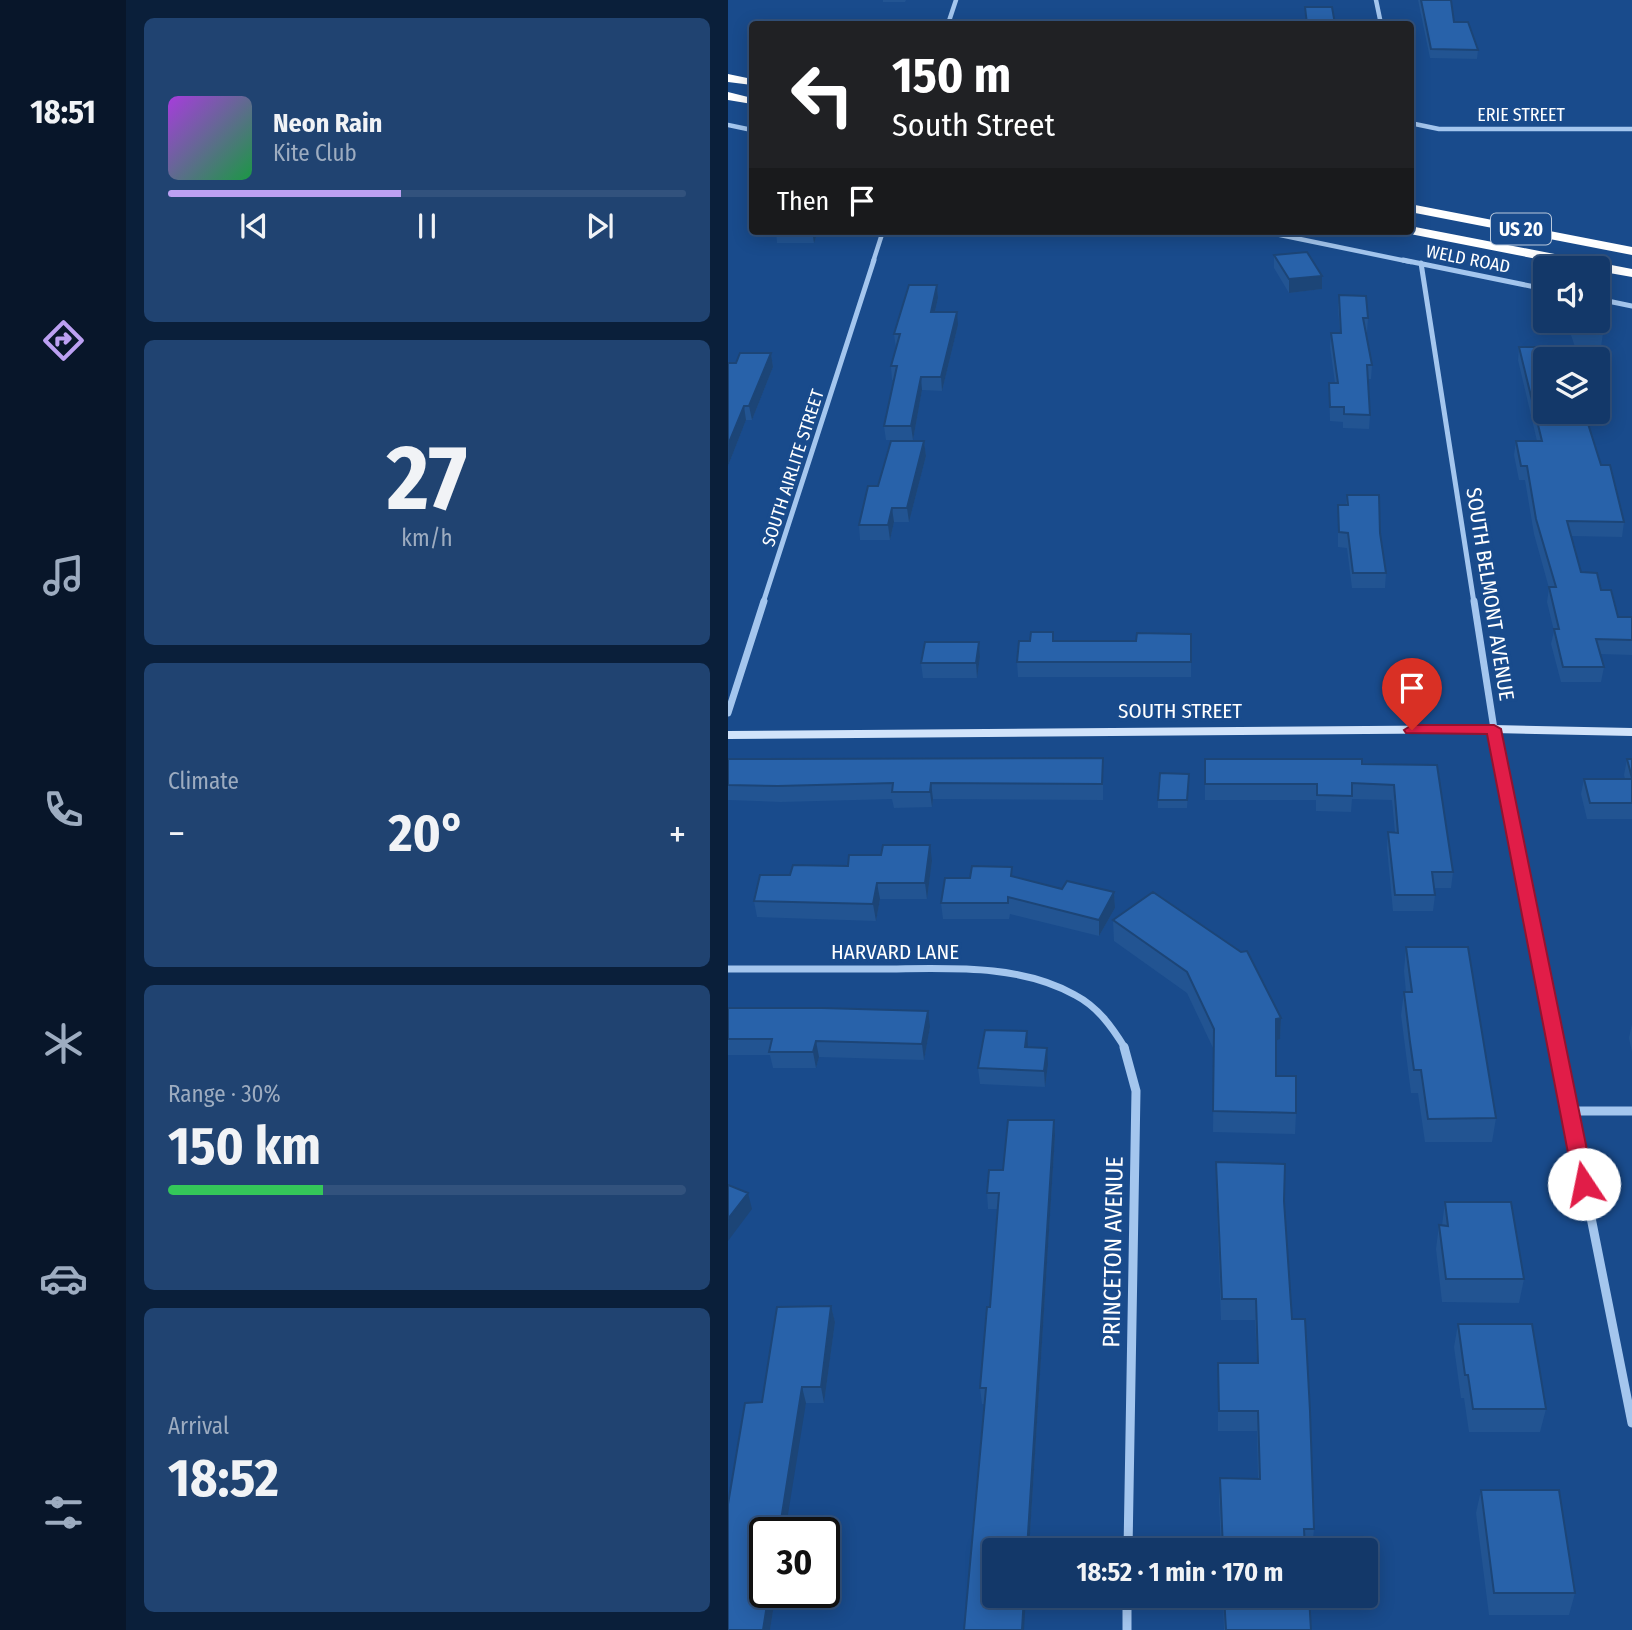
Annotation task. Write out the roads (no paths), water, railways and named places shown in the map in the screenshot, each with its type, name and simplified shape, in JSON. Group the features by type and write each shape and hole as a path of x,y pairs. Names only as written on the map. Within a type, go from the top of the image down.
{"highway":[{"path":"728,78 749,82"},
{"path":"728,96 749,100"},
{"name":"US 20","path":"1414,209 1632,250"},
{"name":"US 20","path":"1414,231 1632,273"}],"street":[{"path":"949,21 956,0"},
{"path":"1376,0 1380,21"},
{"path":"728,125 749,129"},
{"name":"ERIE STREET","path":"1414,125 1439,129 1632,129"},
{"name":"SOUTH AIRLITE STREET","path":"728,713 882,235"},
{"name":"WELD ROAD","path":"1281,235 1533,286"},
{"name":"SOUTH BELMONT AVENUE","path":"1421,263 1494,729 1632,1423"},
{"path":"1610,301 1632,306"},
{"name":"SOUTH STREET","path":"728,735 1494,729 1632,732"},
{"name":"HARVARD LANE","path":"728,969 991,970 1035,978 1060,988"},
{"name":"PRINCETON AVENUE","path":"1060,988 1091,1004 1109,1022 1121,1035 1133,1066 1136,1156 1128,1538"},
{"path":"1569,1111 1632,1111"},
{"path":"1126,1630 1127,1608"}]}
